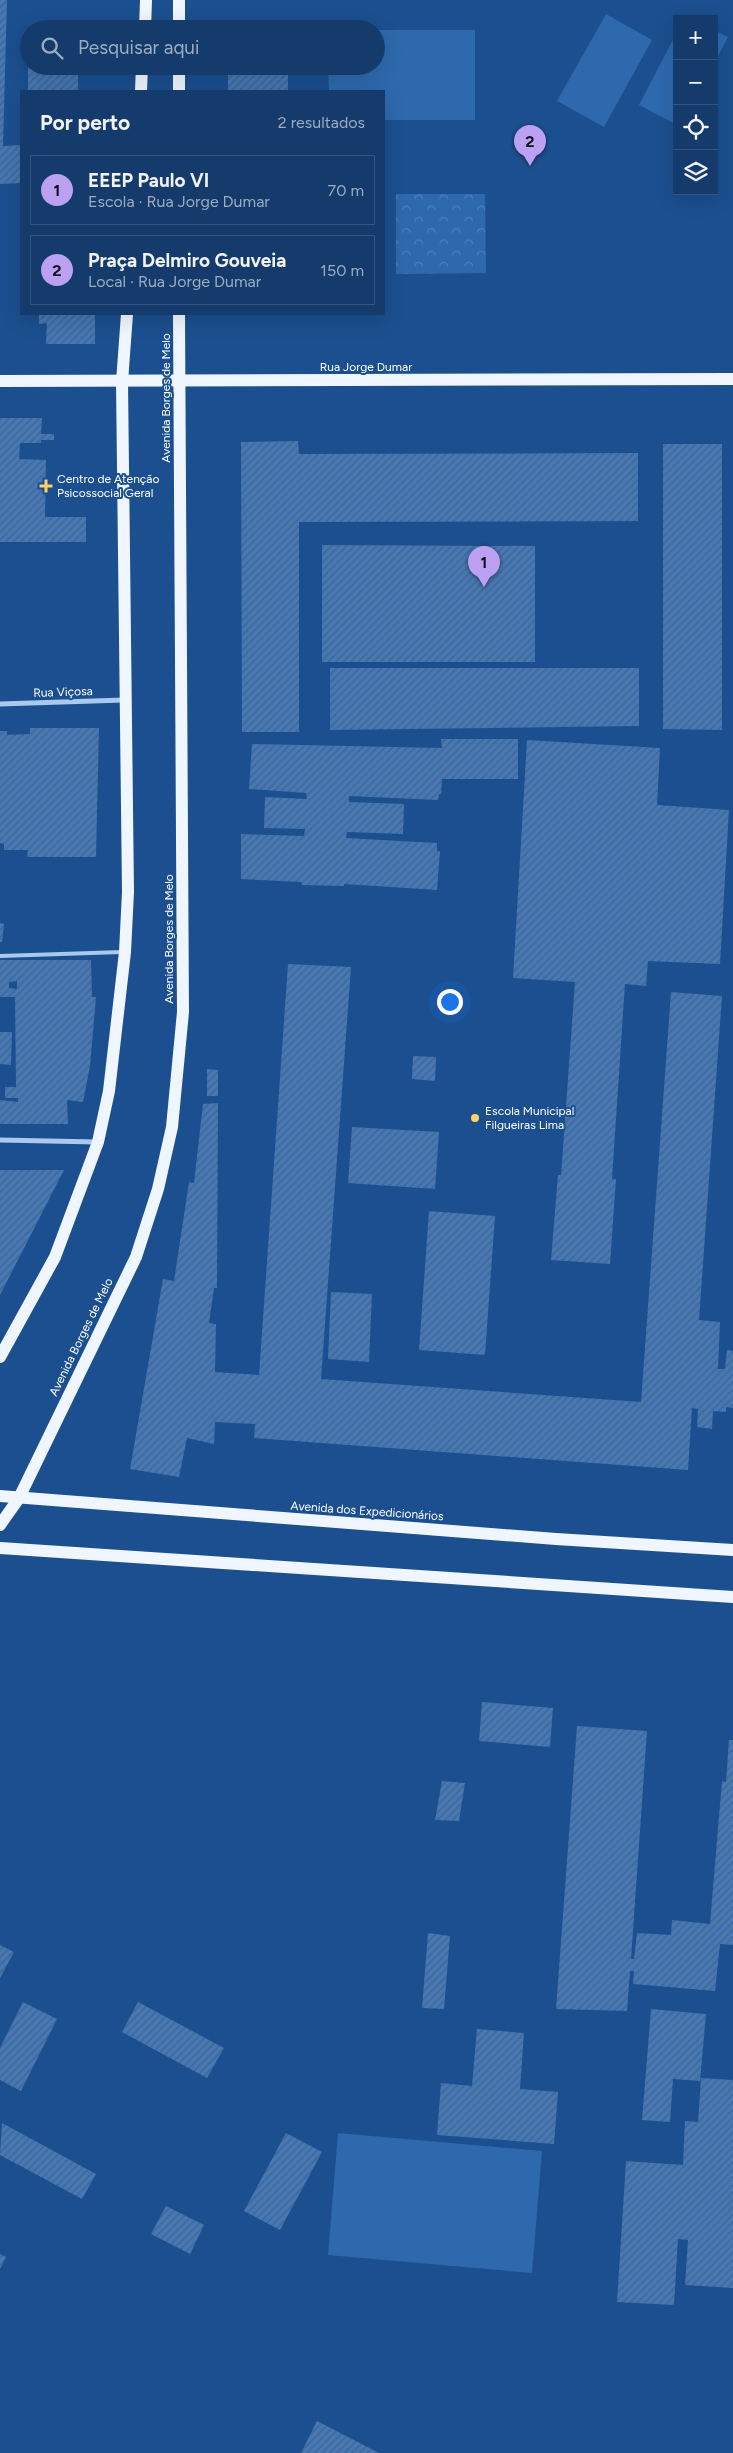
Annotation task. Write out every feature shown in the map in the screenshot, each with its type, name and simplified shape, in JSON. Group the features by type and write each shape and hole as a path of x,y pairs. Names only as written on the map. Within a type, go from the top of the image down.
{"main road":[{"path":"145,20 146,0"},
{"path":"179,20 180,0"},
{"path":"141,90 142,75"},
{"path":"179,75 179,90"},
{"path":"0,1357 55,1257 98,1142 109,1091 125,952 128,892 122,382 127,315"},
{"name":"Avenida Borges de Melo","path":"0,1525 19,1498 136,1257 158,1189 172,1127 183,1012 179,315"},
{"name":"Rua Jorge Dumar","path":"0,382 733,379"},
{"name":"Avenida dos Expedicionários","path":"0,1496 516,1536 733,1550"},
{"path":"0,1548 733,1596"}],"street":[{"name":"Rua Viçosa","path":"0,704 127,700"},
{"path":"0,1140 98,1142"}],"lane":[{"path":"0,956 125,952"}],"green space":[{"path":"606,14 652,40 604,127 557,101"},
{"path":"385,30 475,30 475,120 385,120 385,90 329,90 328,75 385,75"},
{"path":"718,32 728,37 718,56"},
{"path":"673,40 673,123 639,105"},
{"path":"396,194 485,194 486,273 396,274"},
{"path":"338,2133 542,2151 532,2273 328,2255"}],"building":[{"path":"0,0 7,0 3,146 20,145 20,183 0,184"},
{"path":"28,75 78,75 78,90 28,90"},
{"path":"228,75 288,75 288,90 228,90"},
{"path":"39,315 95,315 95,344 46,344 47,323 39,324"},
{"path":"0,418 42,418 41,434 54,434 54,440 41,440 41,443 20,443 19,459 46,460 45,517 86,517 86,542 0,542"},
{"path":"298,441 299,454 638,453 638,521 299,522 299,732 242,732 241,442"},
{"path":"663,444 722,444 722,730 663,729"},
{"path":"322,545 535,546 535,662 322,662"},
{"path":"330,668 639,668 639,726 330,730"},
{"path":"30,728 99,728 96,857 27,857 28,850 4,850 4,844 0,843 0,731 7,731 7,735 30,734"},
{"path":"441,739 518,739 518,779 442,779 441,794 439,794 438,800 349,796 349,802 404,804 403,834 347,832 346,838 437,843 437,851 440,851 437,890 344,884 344,886 302,885 301,882 241,879 241,834 304,836 305,829 264,828 265,797 307,799 306,793 249,789 252,744 442,748"},
{"path":"527,740 660,748 657,805 729,810 720,964 648,961 646,986 625,984 612,1179 616,1179 610,1264 551,1260 558,1175 561,1175 575,982 513,978"},
{"path":"0,923 4,924 2,942 0,942"},
{"path":"0,960 91,960 92,997 96,997 90,1066 83,1102 67,1100 68,1124 0,1124 0,1100 18,1102 18,1098 5,1098 5,1087 16,1087 15,997 0,997","holes":["17,981 17,989 9,988 9,982"]},
{"path":"288,964 351,967 321,1379 641,1402 671,992 722,996 699,1320 720,1322 718,1369 725,1369 727,1350 733,1351 733,1408 726,1407 726,1412 713,1411 712,1429 697,1427 698,1409 692,1408 688,1470 254,1438 255,1424 215,1422 214,1444 187,1438 179,1477 130,1469 163,1279 174,1281 189,1182 194,1183 203,1104 218,1103 217,1288 214,1288 209,1323 216,1324 215,1372 259,1375"},
{"path":"0,1032 12,1032 11,1065 0,1064"},
{"path":"413,1056 436,1057 435,1081 412,1079"},
{"path":"207,1069 218,1070 218,1096 207,1096"},
{"path":"352,1127 439,1132 435,1189 348,1183"},
{"path":"0,1170 64,1170 0,1295"},
{"path":"429,1211 495,1216 485,1355 419,1350"},
{"path":"331,1292 372,1294 369,1362 328,1359"},
{"path":"482,1702 553,1708 550,1747 479,1741"},
{"path":"577,1726 647,1731 631,1959 634,1959 637,1933 671,1935 672,1920 710,1924 722,1781 726,1782 729,1740 733,1740 733,1945 720,1944 715,1991 633,1984 634,1971 630,1971 627,2011 556,2009"},
{"path":"442,1781 465,1783 459,1821 435,1820"},
{"path":"428,1933 450,1936 444,2009 422,2008"},
{"path":"0,1945 14,1952 0,1978"},
{"path":"23,2002 57,2019 21,2091 0,2080 0,2048"},
{"path":"138,2002 224,2048 207,2078 122,2032"},
{"path":"651,2009 706,2014 700,2081 673,2079 670,2122 642,2120"},
{"path":"477,2029 524,2033 520,2089 558,2092 554,2144 437,2135 441,2083 472,2086"},
{"path":"701,2078 733,2080 733,2288 685,2285 688,2240 678,2239 674,2305 617,2302 626,2161 683,2165 685,2121 698,2122"},
{"path":"2,2123 96,2174 82,2199 0,2155"},
{"path":"286,2133 322,2152 280,2230 244,2211"},
{"path":"166,2206 204,2225 190,2254 151,2234"},
{"path":"0,2254 6,2257 0,2269"},
{"path":"317,2421 379,2453 301,2453"}],"place":[{"name":"Praça Delmiro Gouveia","path":"530,166"},
{"name":"Centro de Atenção Psicossocial Geral","path":"46,486"},
{"name":"EEEP Paulo VI","path":"484,587"},
{"name":"Escola Municipal Filgueiras Lima","path":"475,1118"}]}
